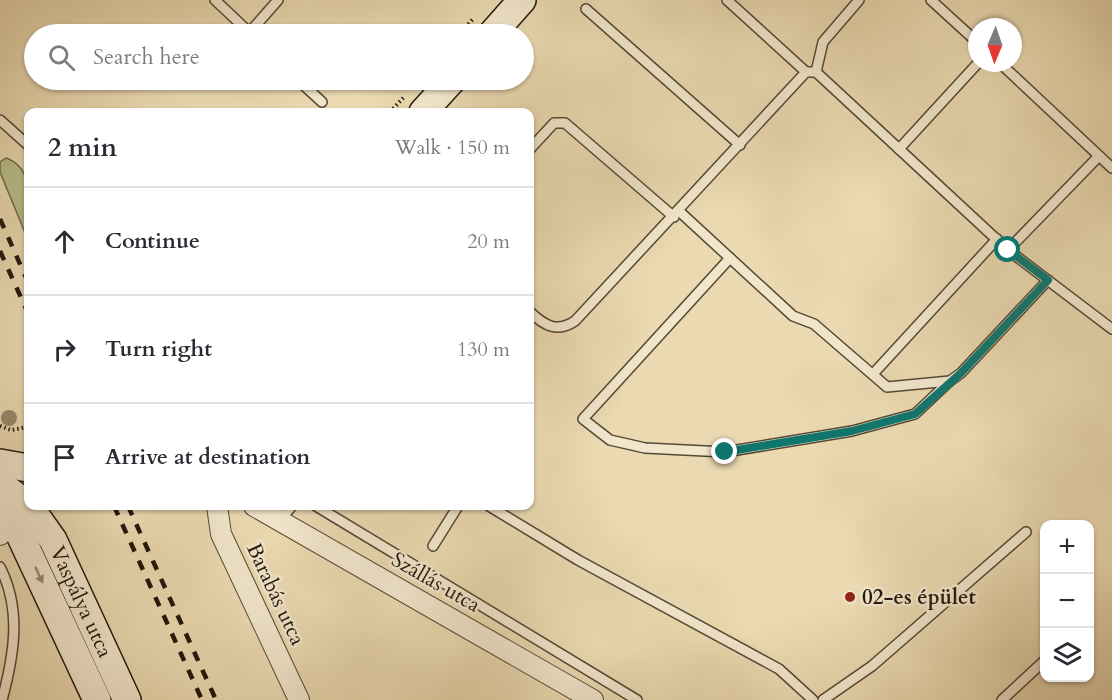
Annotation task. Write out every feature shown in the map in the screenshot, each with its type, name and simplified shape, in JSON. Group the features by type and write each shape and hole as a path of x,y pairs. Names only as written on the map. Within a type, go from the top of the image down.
{"main road":[{"path":"501,24 522,0"},
{"path":"427,108 443,90"},
{"path":"0,463 24,467"},
{"path":"0,484 15,514"},
{"path":"0,497 18,507 15,514"},
{"name":"Vaspálya utca","path":"15,514 97,700"},
{"name":"Vaspálya utca","path":"15,514 53,540 127,700"}],"street":[{"name":"Barabás utca","path":"218,510 221,534 299,700"},
{"name":"Szállás utca","path":"286,513 593,700"}],"lane":[{"path":"215,0 240,24"},
{"path":"258,24 278,0"},
{"path":"727,0 899,149 1008,250 1112,329"},
{"path":"534,315 553,328 565,328 575,321 811,72 823,42 860,0"},
{"path":"931,0 968,34"},
{"path":"586,9 740,145"},
{"path":"899,149 970,72"},
{"path":"1010,72 1112,168"},
{"path":"309,90 322,102"},
{"path":"0,120 24,141"},
{"path":"534,145 554,123 565,123 730,258 793,316 814,324 887,387 950,381"},
{"path":"1008,250 1099,156"},
{"path":"873,374 997,240"},
{"path":"730,258 583,418 610,440 645,448 725,452 852,431 915,414 961,373 1048,280"},
{"path":"323,510 637,700"},
{"path":"433,546 456,510"},
{"path":"496,510 578,560 778,669 813,700"},
{"path":"824,700 872,666 1026,532"},
{"path":"0,567 12,595 15,631 2,700"},
{"path":"1002,700 1040,665"}],"path":[{"path":"0,426 10,430 24,428"}],"green space":[{"path":"6,158 16,164 24,174 24,230 0,172 0,162"}],"railway":[{"path":"0,219 24,273"},
{"path":"0,251 24,304"},
{"path":"116,510 202,700"},
{"path":"130,510 216,700"}],"place":[{"name":"02-es épület","path":"850,597"}],"route":[{"path":"725,452 852,431 915,414 961,373 1048,280 1008,250"}]}
